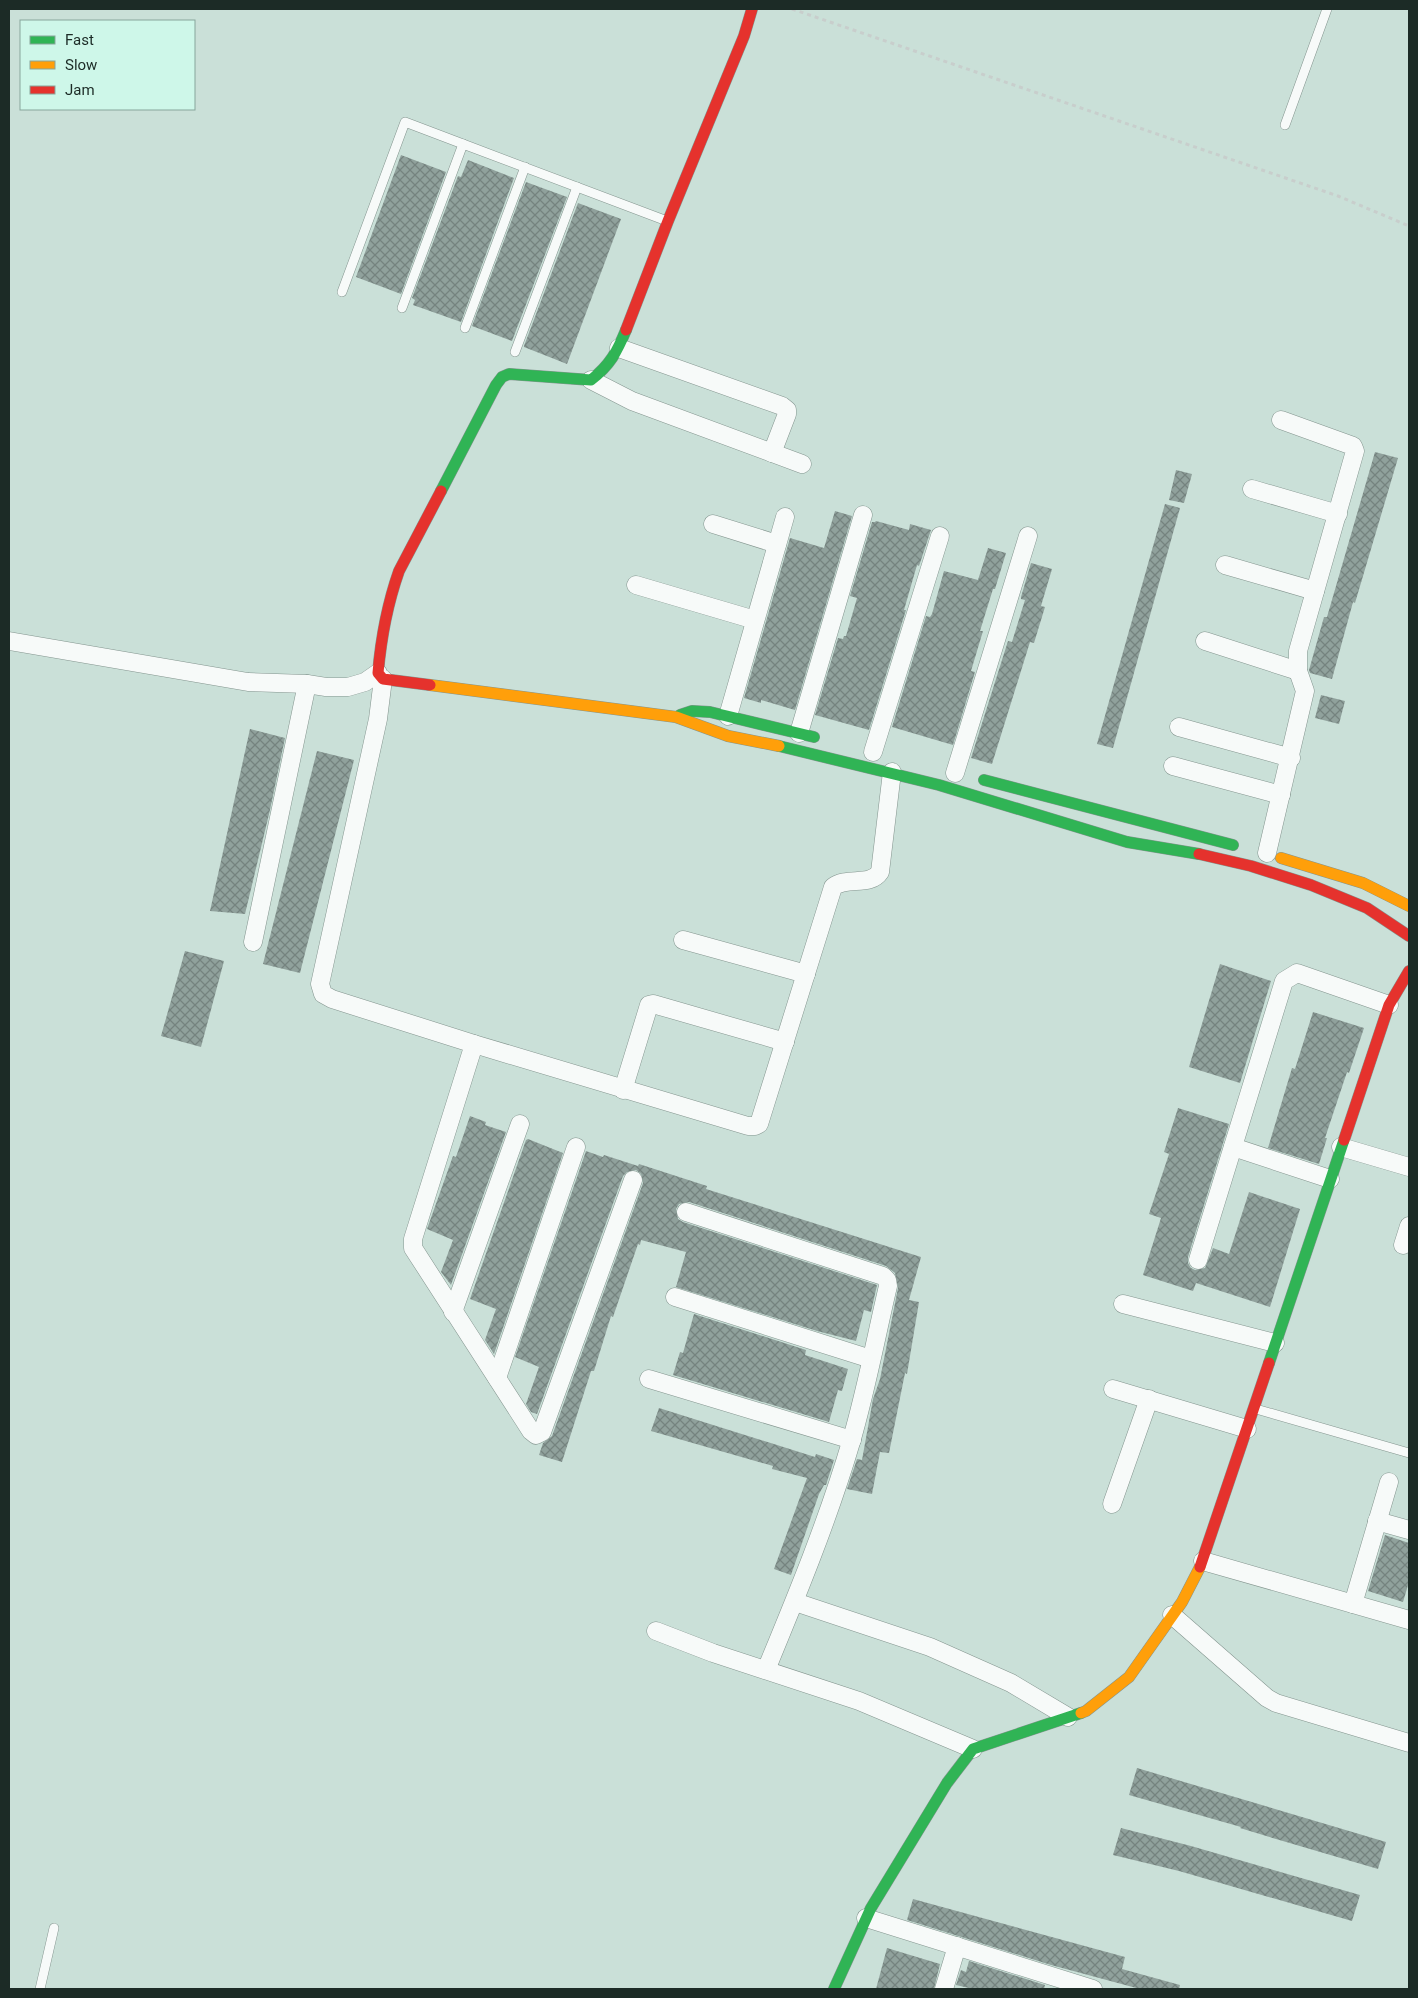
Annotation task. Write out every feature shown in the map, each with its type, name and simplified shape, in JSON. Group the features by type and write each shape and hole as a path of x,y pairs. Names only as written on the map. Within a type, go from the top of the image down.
{"street":[{"path":"591,380 606,368 619,348 668,221 744,36 752,9"},
{"path":"619,348 782,406 787,410 787,414 772,453"},
{"path":"802,464 632,401 591,380 509,374 502,377 496,385 399,571 387,604 381,631 378,719 320,984 323,994 332,999 624,1090 748,1126 755,1126 759,1124 834,887 838,883 872,879 880,872 892,772"},
{"path":"1281,420 1353,446 1355,451 1298,650 1298,671 1305,691 1291,758 1263,852 1366,883 1392,894 1409,906"},
{"path":"1252,489 1338,514"},
{"path":"799,733 862,515"},
{"path":"728,716 785,517"},
{"path":"713,524 777,544"},
{"path":"873,752 940,536"},
{"path":"1028,536 960,774 1243,848"},
{"path":"1225,565 1315,591"},
{"path":"636,585 755,620"},
{"path":"9,641 248,682 348,687 380,676 676,717 728,736 892,772 999,802 1127,842 1217,857 1276,874 1311,885 1367,908 1409,936"},
{"path":"1205,641 1298,671"},
{"path":"253,942 308,684"},
{"path":"676,717 692,711 710,712 827,740"},
{"path":"1179,727 1291,758"},
{"path":"1172,766 1281,795"},
{"path":"1382,890 1396,926"},
{"path":"683,940 806,974"},
{"path":"834,1989 866,1918 947,1782 973,1749 1086,1711 1129,1677 1182,1602 1202,1561 1389,1005 1409,971"},
{"path":"1198,1260 1284,980 1297,973 1389,1005"},
{"path":"624,1090 649,1005 653,1004 785,1042"},
{"path":"474,1044 412,1239 416,1254 531,1431 536,1435 542,1432 632,1180"},
{"path":"453,1312 520,1124"},
{"path":"497,1378 576,1147"},
{"path":"1233,1147 1330,1179"},
{"path":"1341,1147 1409,1167"},
{"path":"686,1212 883,1276 887,1280 888,1286 852,1440 834,1496 766,1670"},
{"path":"1403,1246 1409,1226"},
{"path":"675,1297 871,1359"},
{"path":"1123,1304 1275,1343"},
{"path":"649,1379 852,1440"},
{"path":"1113,1388 1247,1429"},
{"path":"1112,1504 1149,1399"},
{"path":"1352,1604 1389,1482"},
{"path":"1377,1521 1409,1530"},
{"path":"1202,1561 1409,1620"},
{"path":"794,1602 930,1647 1011,1683 1068,1717"},
{"path":"1172,1615 1267,1698 1276,1703 1409,1743"},
{"path":"656,1631 713,1653 859,1701 973,1749"},
{"path":"866,1918 1093,1989"},
{"path":"944,1989 957,1946"}],"lane":[{"path":"1285,125 1327,9"},
{"path":"342,292 405,122 668,221"},
{"path":"402,308 463,144"},
{"path":"465,328 525,167"},
{"path":"515,352 577,187"},
{"path":"1253,1408 1409,1454"},
{"path":"40,1989 54,1928"}],"path":[{"path":"792,9 1338,196 1409,226"}],"building":[{"path":"401,155 446,172 401,294 356,277"},
{"path":"468,160 514,178 461,322 413,305 415,300 412,298 458,176 461,177"},
{"path":"526,182 567,197 512,341 472,326"},
{"path":"578,203 621,219 567,364 524,346"},
{"path":"1375,452 1398,458 1355,603 1353,602 1332,679 1310,673 1309,670 1324,617 1327,617"},
{"path":"1176,470 1192,474 1184,503 1169,500"},
{"path":"1165,504 1180,508 1113,748 1097,744"},
{"path":"835,511 852,516 795,710 761,700 761,703 744,698 790,538 824,548"},
{"path":"876,521 909,530 910,524 931,530 919,566 917,565 904,610 906,610 869,730 815,715 838,638 843,639 846,636 857,598 850,596 872,522"},
{"path":"988,548 1006,553 980,631 983,631 971,671 975,672 953,745 892,727 926,616 930,617 932,614 944,571 978,580"},
{"path":"1031,563 1052,569 1041,606 1045,607 1034,643 1030,642 992,764 971,758 1008,641 1012,642 1025,600 1021,599 1021,597"},
{"path":"1321,695 1345,701 1339,724 1315,718"},
{"path":"250,729 285,738 270,810 245,914 210,911"},
{"path":"317,751 354,760 300,973 263,964"},
{"path":"185,951 224,961 201,1047 161,1036"},
{"path":"1220,964 1271,981 1240,1083 1189,1067"},
{"path":"1313,1012 1364,1028 1325,1138 1327,1138 1319,1164 1268,1148 1292,1068 1295,1069"},
{"path":"1178,1108 1229,1124 1188,1257 1188,1263 1191,1268 1195,1270 1205,1268 1213,1248 1229,1254 1249,1192 1300,1209 1270,1307 1196,1283 1193,1291 1143,1275 1161,1218 1149,1214 1169,1154 1164,1152"},
{"path":"470,1116 486,1122 485,1125 506,1132 451,1285 441,1272 453,1240 427,1229 453,1156 456,1157"},
{"path":"528,1139 563,1153 494,1354 485,1340 496,1309 470,1299 526,1140"},
{"path":"586,1151 638,1166 639,1164 707,1186 706,1189 921,1257 909,1300 919,1302 907,1374 905,1373 889,1453 880,1452 872,1494 847,1489 857,1459 862,1460 873,1399 880,1379 898,1288 895,1273 886,1266 689,1202 679,1204 676,1209 678,1219 683,1222 877,1285 871,1312 864,1310 856,1341 817,1331 676,1287 686,1252 641,1240 613,1317 611,1316 594,1371 591,1371 562,1462 539,1455 543,1443 552,1436 643,1183 641,1174 636,1170 627,1172 623,1176 537,1414 531,1412 526,1404 539,1367 515,1357"},
{"path":"694,1314 806,1350 805,1355 848,1369 842,1391 838,1390 829,1422 673,1375 680,1352 683,1353"},
{"path":"659,1408 815,1457 816,1454 834,1460 826,1485 824,1485 819,1494 791,1575 774,1569 807,1478 772,1469 773,1466 651,1431"},
{"path":"1385,1535 1409,1543 1409,1582 1403,1602 1368,1591"},
{"path":"1137,1768 1386,1842 1378,1869 1129,1795"},
{"path":"1121,1828 1191,1846 1360,1895 1352,1921 1179,1871 1113,1855"},
{"path":"913,1899 1125,1957 1122,1969 1180,1985 1179,1989 1140,1989 1051,1965 907,1920"},
{"path":"887,1948 940,1964 934,1989 876,1989"},
{"path":"969,1961 1045,1985 1044,1989 973,1989 956,1985 961,1970 966,1972"}],"traffic: fast":[{"path":"441,491 496,385 502,377 509,374 591,380 612,358 626,330"},
{"path":"680,715 692,711 710,712 814,737"},
{"path":"779,746 939,785 1127,842 1199,854"},
{"path":"984,780 1233,845"},
{"path":"1269,1363 1344,1140"},
{"path":"834,1989 871,1908 947,1783 973,1749 1081,1713"}],"traffic: slow":[{"path":"430,685 676,717 728,736 779,746"},
{"path":"1281,858 1363,883 1409,906"},
{"path":"1081,1713 1129,1677 1182,1602 1200,1567"}],"traffic: jam":[{"path":"626,330 668,221 744,36 752,9"},
{"path":"430,685 383,679 378,673 385,622 399,571 441,491"},
{"path":"1199,854 1251,866 1311,885 1367,908 1409,936"},
{"path":"1344,1140 1389,1005 1409,971"},
{"path":"1200,1567 1269,1363"}]}
